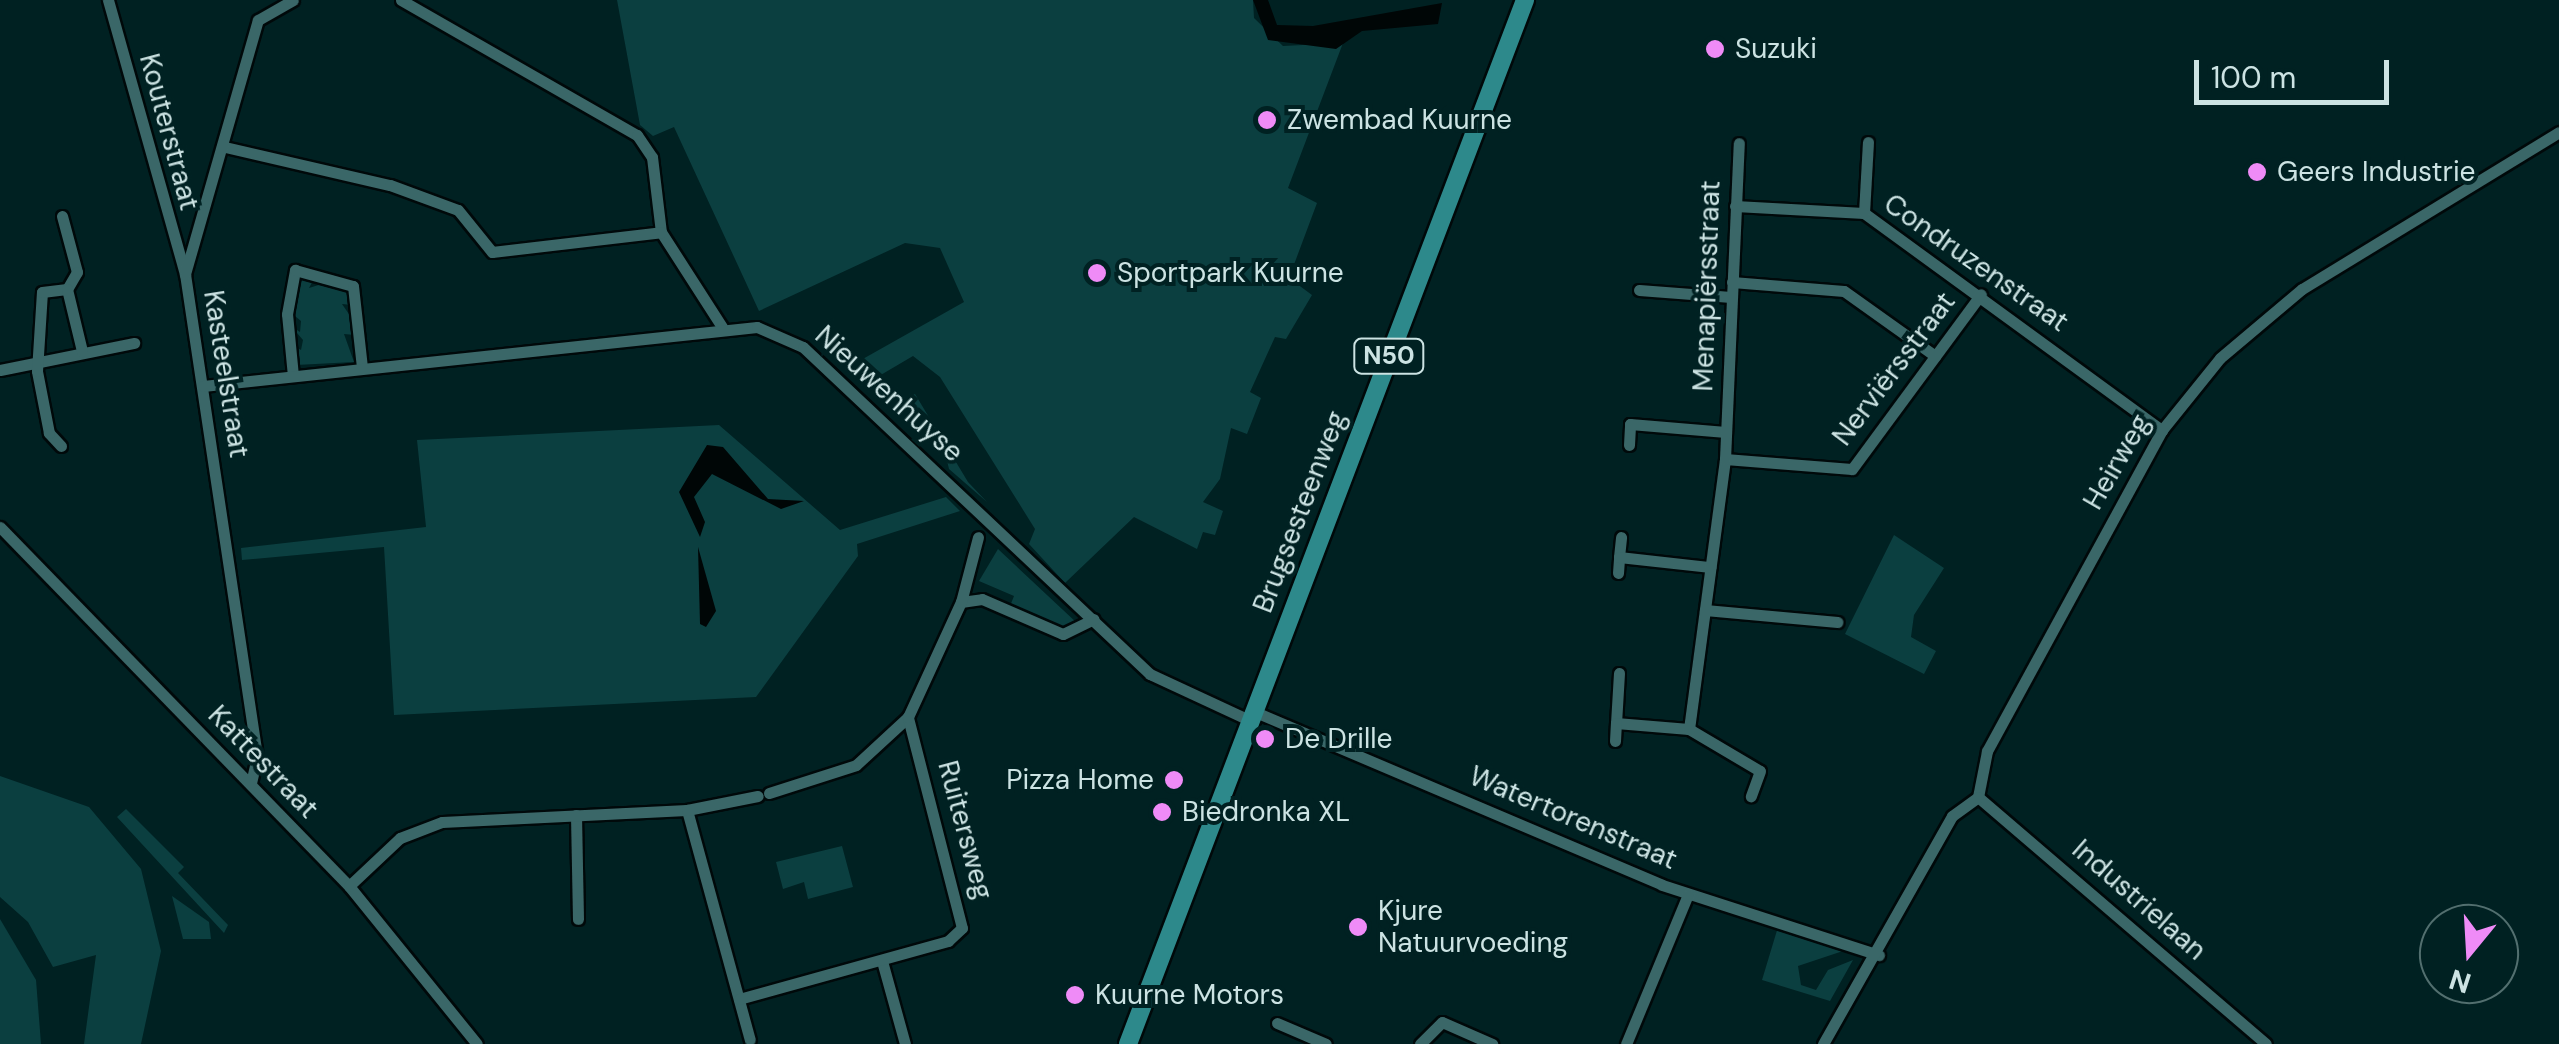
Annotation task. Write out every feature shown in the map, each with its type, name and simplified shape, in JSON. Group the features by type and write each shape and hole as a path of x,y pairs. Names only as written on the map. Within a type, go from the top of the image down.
{"main road":[{"name":"Brugsesteenweg","path":"1128,1044 1525,0"}],"street":[{"name":"Kouterstraat","path":"108,0 185,274"},
{"name":"Kasteelstraat","path":"250,784 257,757 185,274 225,147 258,20 293,0"},
{"path":"401,0 636,135 652,158 661,232 722,327"},
{"name":"Heirweg","path":"1978,797 1988,750 2162,430 2220,358 2302,288 2559,132"},
{"path":"1864,213 1868,142"},
{"name":"Menapiërsstraat","path":"1689,729 1725,459 1739,143"},
{"path":"225,147 390,185 458,210 492,252 661,232"},
{"name":"Condruzenstraat","path":"1735,206 1864,213 1981,294 2162,430"},
{"path":"62,216 77,272 68,289 82,351"},
{"path":"293,376 286,314 294,270 353,286 362,368"},
{"path":"1732,282 1844,291 1935,356"},
{"path":"62,446 49,433 37,297 68,289"},
{"path":"1639,290 1732,297"},
{"name":"Nerviërsstraat","path":"1725,459 1852,469 1981,294"},
{"name":"Nieuwenhuyse","path":"203,386 757,326 803,348 1150,674 1251,716"},
{"path":"0,370 42,355 134,344"},
{"name":"Menapiërsstraat","path":"1629,445 1630,424 1726,432"},
{"name":"Kattestraat","path":"0,527 350,886 477,1044"},
{"path":"1618,573 1621,537"},
{"path":"350,886 414,829 688,810 764,794 856,765 908,717 961,602 978,538"},
{"path":"1620,557 1710,567"},
{"path":"961,602 982,600 1063,634 1094,620"},
{"path":"1705,610 1837,622"},
{"path":"1615,741 1619,673"},
{"name":"Watertorenstraat","path":"1251,716 1688,894 1878,954"},
{"name":"Ruitersweg","path":"739,999 948,941 964,921 908,717"},
{"path":"1616,723 1689,729 1760,770 1751,796"},
{"path":"1823,1044 1878,954 1952,816 1978,797"},
{"name":"Industrielaan","path":"1978,797 2266,1044"},
{"path":"688,810 750,1040"},
{"path":"576,816 578,919"},
{"path":"1626,1044 1688,894"},
{"path":"882,960 905,1044"},
{"path":"1277,1022 1320,1043"},
{"path":"1420,1044 1442,1022 1492,1044"}],"shaded area":[{"name":"Sportpark Kuurne","path":"617,0 1253,0 1254,18 1283,46 1343,43 1288,188 1317,203 1289,278 1312,295 1286,339 1275,337 1250,392 1261,398 1247,434 1231,428 1220,479 1203,502 1223,511 1215,535 1203,532 1197,549 1134,517 1065,583 1029,544 1035,529 940,377 913,356 862,386 845,369 964,302 940,248 905,243 759,311 674,127 653,136 640,125"},
{"path":"1253,0 1268,0 1277,25 1313,26 1442,3 1438,24 1362,31 1336,49 1268,40"},
{"path":"303,276 314,279 309,288 328,282 351,294 352,305 342,304 353,320 355,335 344,334 354,362 296,365 293,345 301,350 303,340 291,326 300,332 301,321 290,312"},
{"path":"915,394 968,482 987,502 949,469 942,440 907,398"},
{"path":"719,425 840,530 946,497 960,511 857,544 858,556 756,697 394,715 384,547 242,560 241,548 426,527 417,440"},
{"path":"707,445 723,447 768,499 804,501 781,509 712,474 694,497 705,522 700,537 679,492"},
{"path":"1894,535 1944,568 1914,615 1911,637 1936,651 1924,674 1845,634"},
{"path":"698,547 716,611 706,627 700,624"},
{"path":"998,549 1078,624 1065,629 1010,606 1014,596 979,581"},
{"path":"0,776 89,807 141,869 161,951 141,1044 84,1044 96,955 53,967 28,922 0,897"},
{"path":"126,809 184,867 178,873 228,925 224,933 117,817"},
{"path":"842,846 853,887 808,899 804,882 783,889 776,862"},
{"path":"172,896 209,922 211,939 183,939"},
{"path":"0,919 36,980 41,1044 0,1044"},
{"path":"1778,927 1849,949 1798,966 1801,985 1816,990 1828,970 1853,960 1830,1001 1762,980"}],"place":[{"name":"Suzuki","path":"1715,49"},
{"name":"Zwembad Kuurne","path":"1267,120"},
{"name":"Geers Industrie","path":"2257,172"},
{"name":"Sportpark Kuurne","path":"1097,273"},
{"name":"De Drille","path":"1265,739"},
{"name":"Pizza Home","path":"1174,780"},
{"name":"Biedronka XL","path":"1162,812"},
{"name":"Kjure Natuurvoeding","path":"1358,927"},
{"name":"Kuurne Motors","path":"1075,995"}]}
